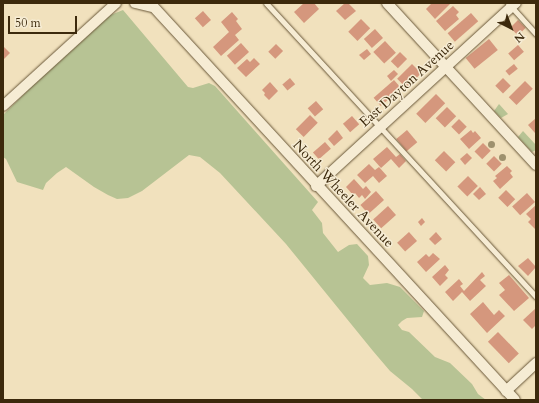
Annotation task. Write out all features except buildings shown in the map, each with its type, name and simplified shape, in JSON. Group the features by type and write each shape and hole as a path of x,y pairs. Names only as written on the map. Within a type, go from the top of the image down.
{"street":[{"path":"3,106 116,3"},
{"name":"North Wheeler Avenue","path":"135,3 151,5 316,186 515,400"},
{"path":"387,3 536,166"},
{"name":"East Dayton Avenue","path":"316,186 446,67 512,4"},
{"path":"506,391 536,362"}],"lane":[{"path":"266,3 536,297"},
{"path":"512,4 536,34"}],"green space":[{"path":"123,10 188,87 193,88 209,83 215,86 318,202 312,210 322,223 323,233 338,252 349,245 357,244 368,256 369,265 363,278 370,285 387,283 400,287 424,311 422,317 407,318 402,321 398,325 402,330 409,332 435,357 450,363 472,384 478,394 486,400 423,400 390,371 286,244 220,173 200,157 189,155 142,191 128,198 117,199 108,195 66,167 46,183 43,190 17,182 6,159 3,157 3,115 49,69 108,16"},
{"path":"499,104 508,114 501,118 494,111"},
{"path":"523,131 536,145 536,150 532,152 518,137"}]}
